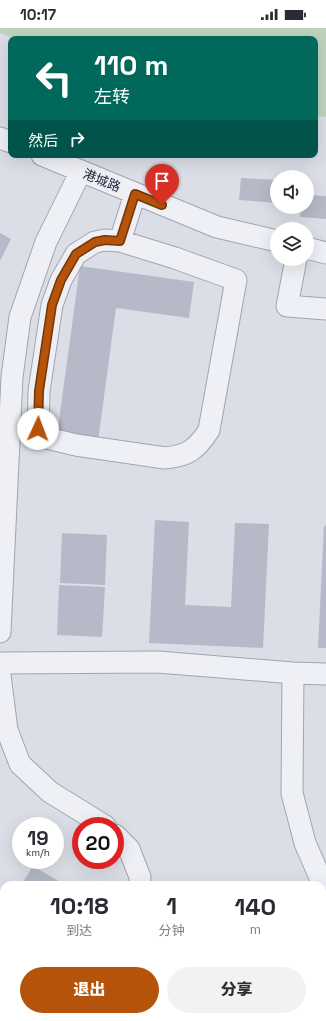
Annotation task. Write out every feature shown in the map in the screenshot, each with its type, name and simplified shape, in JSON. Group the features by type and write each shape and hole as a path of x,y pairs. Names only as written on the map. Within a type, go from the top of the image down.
{"street":[{"name":"港城路","path":"49,158 217,227 270,239"},
{"path":"0,632 12,378 20,317 46,242 81,171"},
{"path":"120,241 135,194"},
{"path":"105,240 120,241 175,258 236,280 209,430 201,443 189,452 178,457 165,458 76,445 47,438 38,429 39,391 52,305 61,280 76,254 95,242 105,240"},
{"path":"314,250 326,253"},
{"path":"295,266 287,306 326,309"},
{"path":"0,663 158,662 293,673 326,674"},
{"path":"293,673 292,794 305,843 322,881"},
{"path":"0,675 7,730 20,764 50,792 90,817"},
{"path":"124,844 129,849 140,877 140,881"}],"green space":[{"path":"0,28 326,28 326,117 318,116 318,36 8,36 0,33"}],"building":[{"path":"241,178 270,180 270,202 239,200"},
{"path":"314,195 326,196 326,219 300,217 300,214 314,214"},
{"path":"0,233 11,239 0,261"},
{"path":"80,266 194,282 189,318 116,308 98,441 57,435"},
{"path":"155,520 189,522 185,605 231,607 235,523 269,524 263,648 149,643"},
{"path":"324,525 326,526 326,648 318,648"},
{"path":"62,533 107,535 105,585 60,583"},
{"path":"59,585 105,587 102,637 57,635"},
{"path":"31,869 38,869 58,881 24,881"}],"route":[{"path":"38,429 39,391 52,305 61,280 76,254 95,242 105,240 120,241 135,194 162,205"}]}
